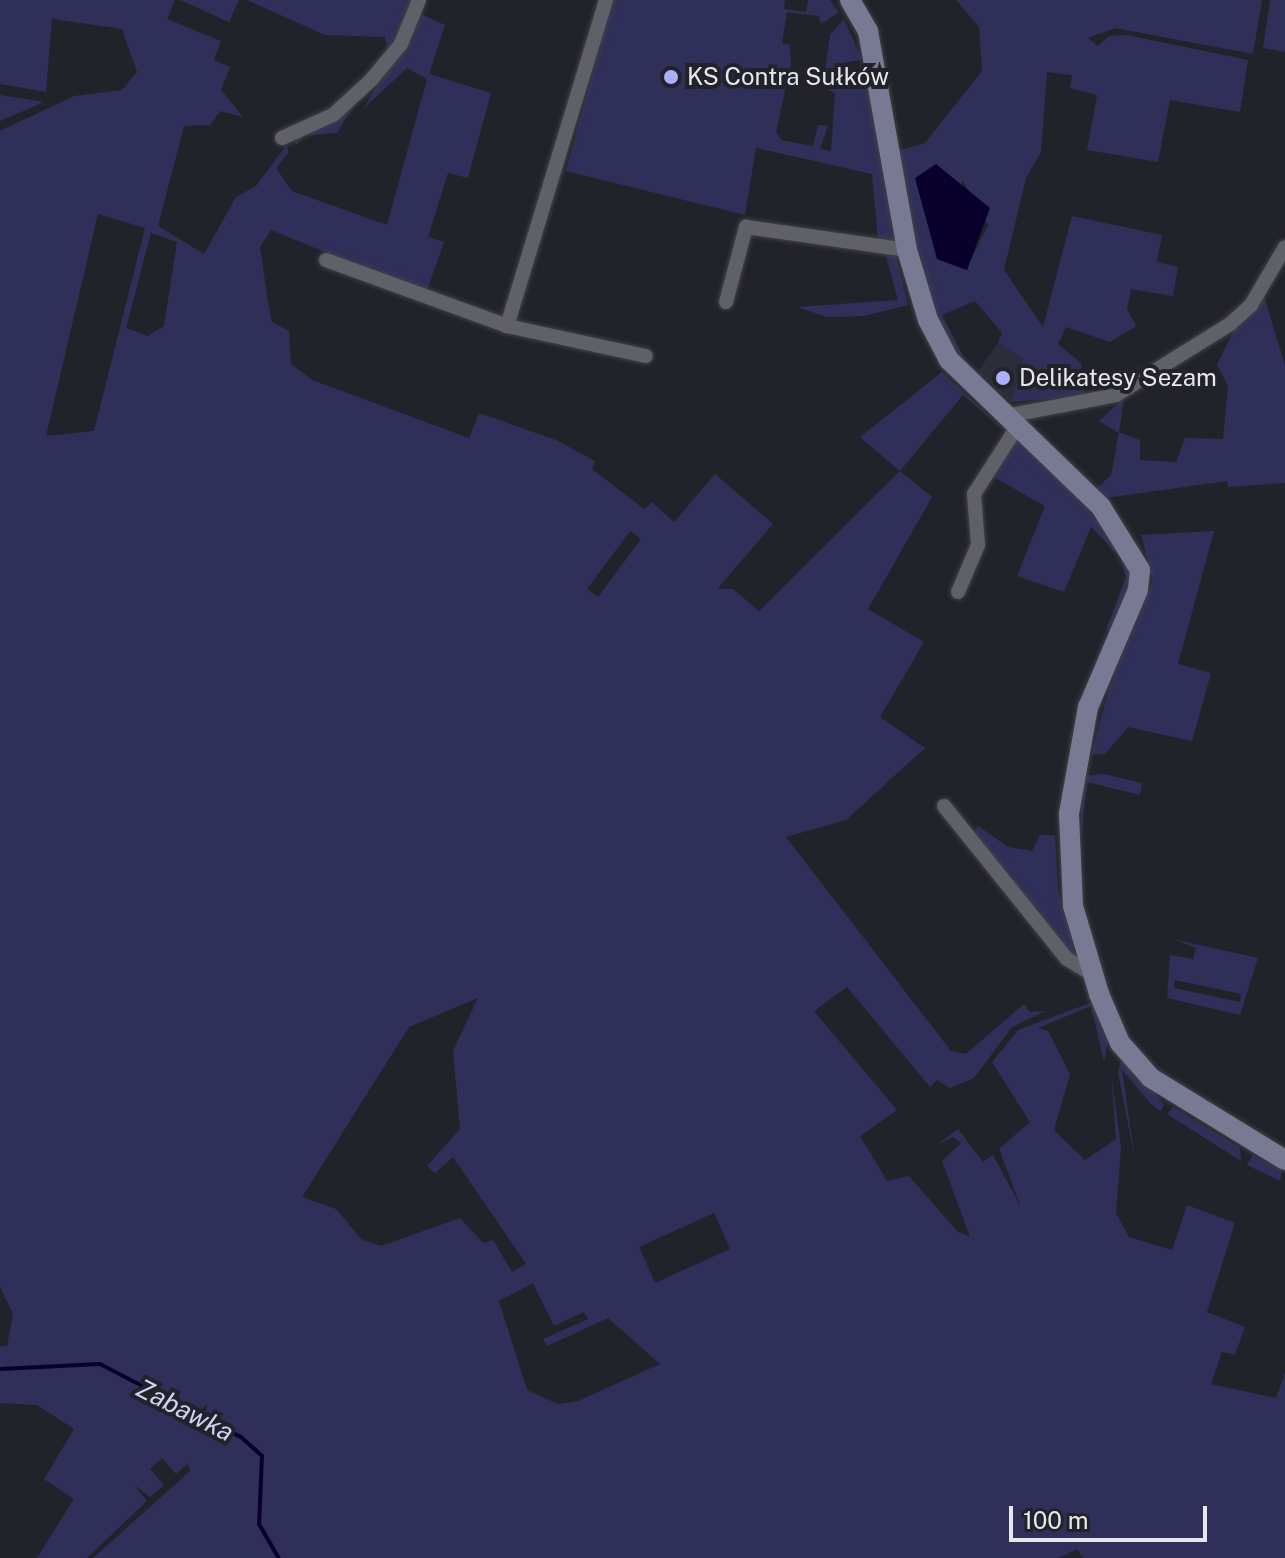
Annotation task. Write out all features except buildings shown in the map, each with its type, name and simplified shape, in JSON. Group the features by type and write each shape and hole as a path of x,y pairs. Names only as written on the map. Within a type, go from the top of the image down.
{"street":[{"path":"282,138 333,115 371,80 401,44 419,0"},
{"path":"507,326 606,0"},
{"path":"850,0 868,31 907,250 949,360 1101,507 1140,570 1138,590 1088,707 1069,814 1073,906 1092,974 1120,1043 1151,1078 1285,1160"},
{"path":"726,302 746,227 907,250"},
{"path":"958,592 978,545 974,494 1011,421 1116,395 1230,324 1251,305 1285,247"},
{"path":"326,260 507,326 646,356"},
{"path":"944,806 1067,959 1092,974"}],"shaded area":[{"path":"0,0 175,0 167,19 221,41 214,60 230,67 221,90 243,117 220,111 210,125 184,126 158,226 204,254 236,197 256,186 286,146 289,152 276,168 292,191 387,225 427,79 407,68 363,109 420,14 445,25 429,74 491,93 468,178 448,173 428,237 444,242 426,293 271,230 260,247 268,302 272,322 289,331 291,364 312,380 469,438 479,413 556,440 595,461 592,469 644,509 652,502 674,522 715,474 773,524 717,589 733,589 759,611 900,471 932,497 868,609 924,642 880,717 925,748 846,820 786,837 951,1051 966,1054 1024,1004 1030,1012 1046,1011 1012,1027 974,1078 950,1088 937,1080 930,1087 847,987 814,1011 897,1110 860,1136 887,1181 909,1176 957,1231 970,1237 942,1161 961,1143 953,1137 937,1145 958,1129 983,1162 993,1155 1021,1207 999,1149 1030,1122 992,1062 1018,1030 1093,1002 1109,1035 1104,1062 1091,1006 1038,1028 1048,1031 1070,1074 1054,1130 1085,1160 1116,1139 1111,1073 1121,1147 1116,1213 1129,1237 1172,1250 1187,1205 1235,1223 1207,1312 1245,1327 1235,1355 1222,1352 1211,1384 1276,1398 1285,1373 1285,1558 1083,1558 1077,1549 1059,1558 93,1558 190,1471 188,1463 176,1474 162,1458 150,1469 164,1485 150,1497 134,1485 147,1501 87,1558 37,1558 74,1499 44,1479 74,1429 37,1405 0,1403 0,1346 7,1346 13,1314 0,1287 0,131 74,96 122,90 137,72 122,29 52,19 46,92 0,84","holes":["98,214 145,228 94,431 46,436","151,233 177,242 164,326 148,336 126,328","630,531 641,539 598,597 587,589","478,998 453,1051 460,1129 427,1166 435,1173 453,1157 526,1264 512,1272 493,1240 483,1243 460,1218 381,1246 361,1239 336,1209 302,1197 409,1027","714,1213 730,1249 655,1283 639,1247","533,1283 554,1326 584,1312 588,1319 543,1339 547,1346 608,1318 660,1364 578,1401 558,1404 527,1390 499,1301"]},
{"path":"180,0 239,0 229,22"},
{"path":"247,0 414,0 388,54 385,37 325,35"},
{"path":"612,0 785,0 784,9 806,12 808,0 830,0 839,12 821,24 819,16 787,12 782,43 790,45 791,63 776,132 781,140 813,146 818,125 828,126 820,149 831,151 835,94 823,85 830,35 844,19 862,60 841,63 841,85 850,89 867,79 894,241 878,240 872,174 756,148 745,215 566,171"},
{"path":"956,0 1262,0 1253,54 1115,28 1088,38 1098,46 1109,36 1127,35 1248,60 1240,112 1170,100 1158,162 1087,150 1097,95 1070,88 1072,75 1047,72 1041,152 1026,178 1004,270 1043,327 1072,216 1162,235 1157,262 1178,267 1173,296 1131,289 1127,309 1136,326 1110,342 1066,327 1058,344 1081,363 1084,396 1011,402 1023,358 998,343 1002,333 975,301 942,315 968,366 943,333 917,265 898,151 925,143 982,71 979,27","holes":["963,181 988,225 966,270 937,259 932,229"]},
{"path":"1270,0 1285,0 1285,52 1263,48"},
{"path":"0,95 44,102 0,121"},
{"path":"358,99 337,133 304,136 296,145 294,138"},
{"path":"936,164 990,208 967,270 937,259 915,178"},
{"path":"885,253 896,256 908,305 864,316 827,317 797,307 898,300"},
{"path":"1264,296 1285,365 1285,483 1228,487 1227,481 1106,498 1096,489 1111,475 1119,433 1099,421 1124,398 1119,432 1140,440 1140,460 1176,462 1185,438 1223,439 1228,386 1217,365 1236,326"},
{"path":"998,343 1023,358 1011,402 978,371"},
{"path":"942,372 1006,432 963,395 900,471 860,437"},
{"path":"1021,439 1119,542 1132,579 1112,638 1107,627 1126,577 1120,557 1091,527 1064,592 1017,576 1045,506 988,474 1009,440"},
{"path":"1214,531 1178,664 1211,673 1192,741 1128,727 1105,754 1091,755 1110,685 1153,581 1141,535"},
{"path":"1104,774 1142,783 1140,795 1087,782 1081,836 1081,776"},
{"path":"978,826 1008,847 1032,851 1040,835 1055,835 1058,890 1078,962 974,833"},
{"path":"1173,939 1258,958 1240,1015 1167,998 1170,955 1193,959 1196,948","holes":["1175,980 1241,994 1240,1002 1174,988"]},
{"path":"1122,1058 1164,1104 1161,1111 1151,1104 1122,1070 1135,1160 1118,1072"},
{"path":"1173,1107 1240,1148 1241,1161 1167,1114"},
{"path":"1253,1155 1282,1171 1280,1181 1247,1165"}],"waterway":[{"name":"Zabawka","path":"0,1369 100,1364 241,1437 262,1456 259,1524 279,1558"}],"place":[{"name":"KS Contra Sułków","path":"671,77"},
{"name":"Delikatesy Sezam","path":"1003,378"}]}
